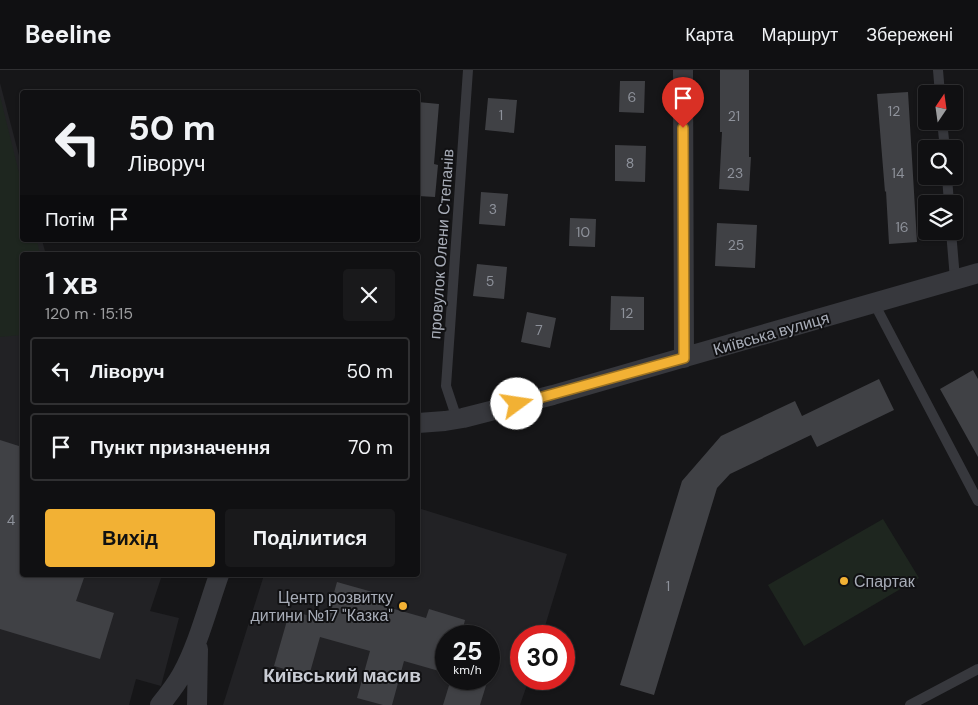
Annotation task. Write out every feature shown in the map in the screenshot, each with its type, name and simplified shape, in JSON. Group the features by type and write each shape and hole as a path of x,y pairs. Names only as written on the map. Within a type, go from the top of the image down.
{"street":[{"path":"683,70 684,358"},
{"name":"Київська вулиця","path":"420,423 457,419 553,395 978,273"},
{"path":"160,705 184,672 201,630 218,577"},
{"path":"198,705 198,658 201,630"}],"lane":[{"name":"провулок Олени Степанів","path":"457,419 446,386 468,70"},
{"path":"938,70 939,85"},
{"path":"953,240 955,279"},
{"path":"874,303 978,501"},
{"path":"910,705 978,669"}],"shaded area":[{"path":"0,83 20,159 20,242 43,242 45,252 20,252 20,577 161,577 150,611 179,618 161,686 136,679 129,705 0,705"},
{"path":"0,96 20,177 20,242 37,242 39,252 20,252 20,335 0,337"},
{"name":"Центр розвитку дитини №17 \"Казка\"","path":"420,509 567,554 545,625 510,625 510,690 525,690 520,705 223,705 263,577 420,577"},
{"name":"Спартак","path":"883,519 919,578 804,646 768,585"}],"building":[{"path":"720,70 749,70 749,157 751,157 749,191 719,189 722,132 720,132"},
{"path":"620,81 645,81 644,113 619,112"},
{"path":"908,92 917,242 889,244 877,94"},
{"path":"488,98 517,100 514,133 485,130"},
{"path":"420,102 439,104 434,164 438,165 435,197 420,196"},
{"path":"615,145 646,146 645,182 615,181"},
{"path":"481,192 508,194 505,226 479,224"},
{"path":"570,218 596,219 595,247 569,246"},
{"path":"717,223 757,225 755,268 715,266"},
{"path":"477,264 507,267 504,299 473,296"},
{"path":"611,296 644,297 644,330 610,330"},
{"path":"527,312 556,318 550,348 521,342"},
{"path":"973,370 978,379 978,457 940,389"},
{"path":"879,379 894,410 817,447 811,435 730,474 717,488 654,695 620,685 682,481 721,436 795,401 802,416"},
{"path":"0,440 20,446 20,577 84,577 76,601 114,613 100,659 0,629"},
{"path":"337,582 376,593 373,603 426,618 429,609 465,620 464,625 435,625 435,670 404,661 392,705 383,705 357,698 370,651 320,637 309,676 274,666 290,610 326,621"},
{"path":"448,690 485,690 480,705 443,705"}],"place":[{"name":"Спартак","path":"844,581"},
{"name":"Центр розвитку дитини №17 \"Казка\"","path":"403,606"}],"district":[{"name":"Київський масив","path":"342,675"}],"route":[{"path":"517,404 684,358 683,128"}]}
